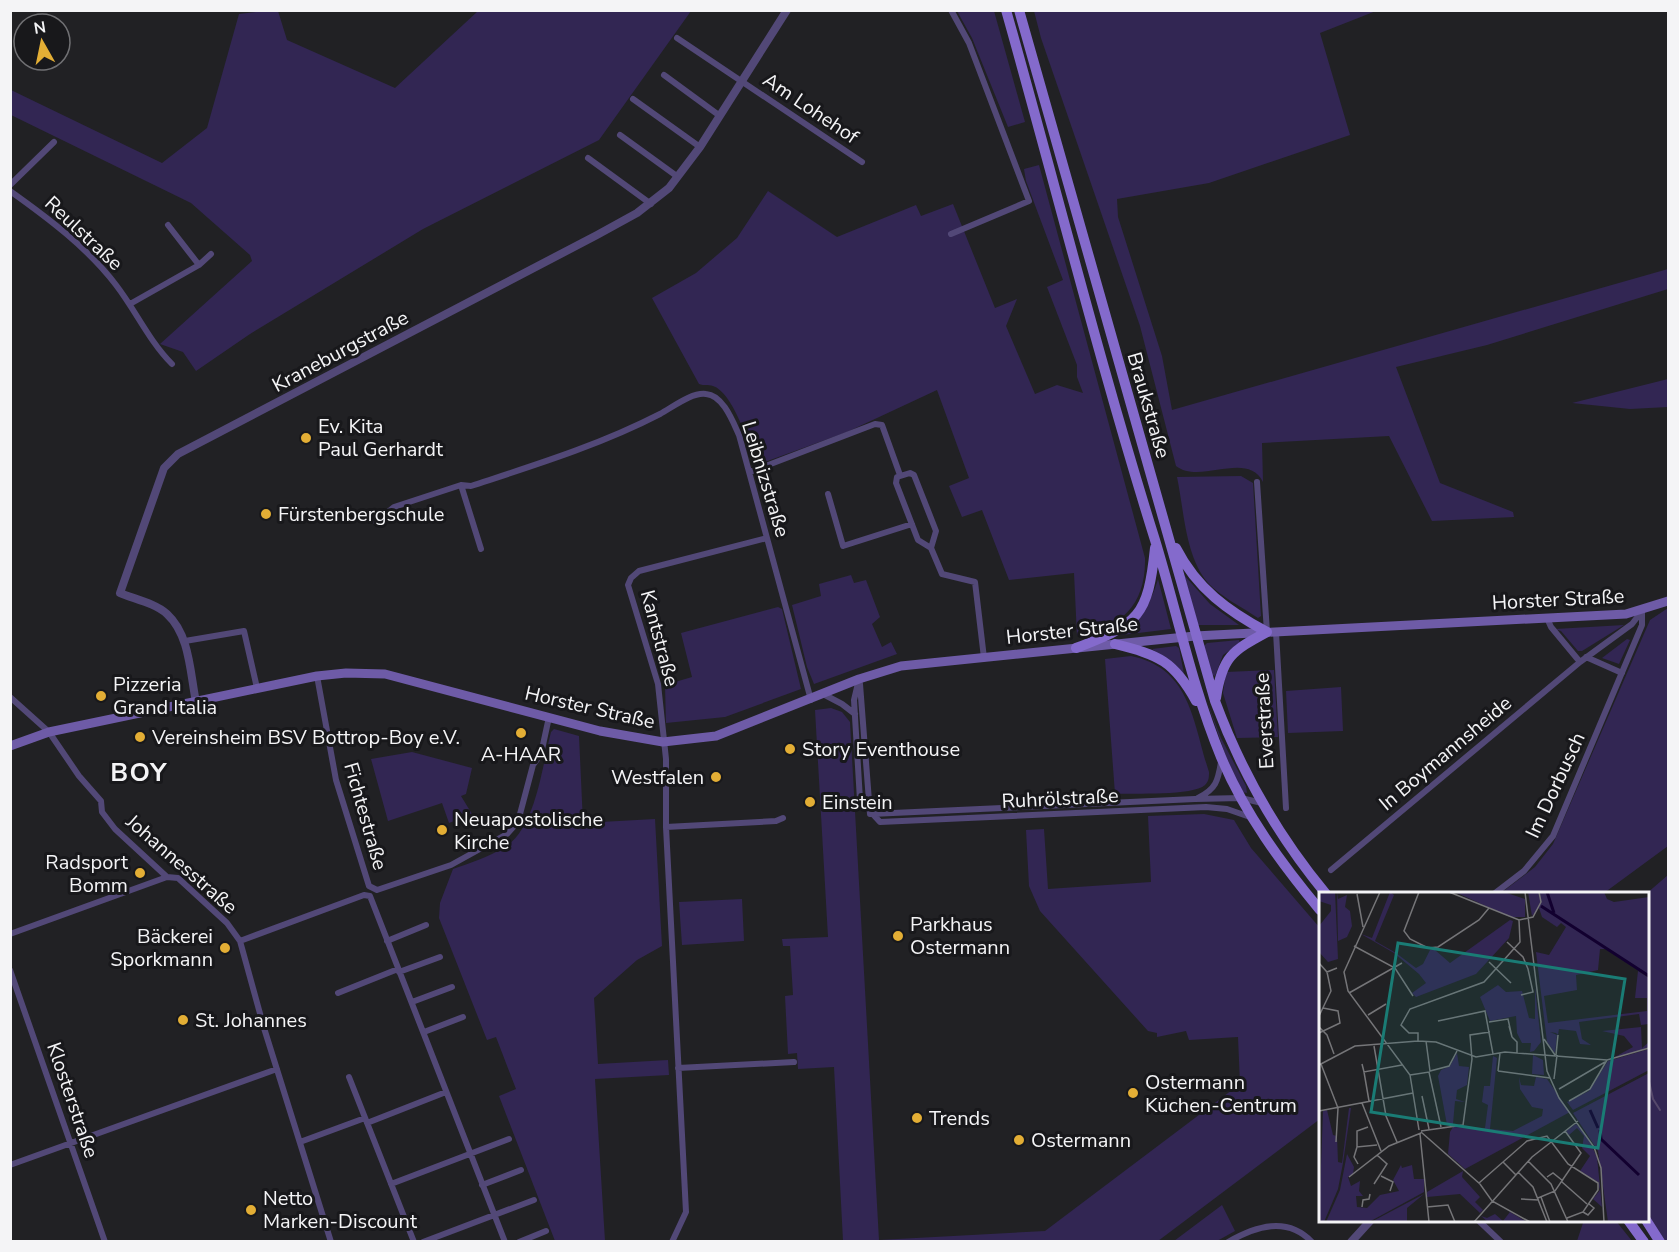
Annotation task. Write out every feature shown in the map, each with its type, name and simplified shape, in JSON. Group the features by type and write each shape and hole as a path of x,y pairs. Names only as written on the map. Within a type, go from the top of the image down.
{"main road":[{"name":"Braukstraße","path":"1006,10 1138,488 1206,717 1222,758 1252,818 1288,872 1319,909"},
{"name":"Braukstraße","path":"1019,10 1215,701 1229,739 1262,803 1302,865 1324,892"},
{"path":"1164,524 1185,567 1205,590 1229,611 1271,632"},
{"path":"1076,648 1109,635 1135,617 1151,588 1155,542"},
{"name":"Horster Straße","path":"10,746 49,732 317,676 346,673 385,674 610,733 663,742 716,736 859,679 901,666 1195,636 1642,611 1668,602"},
{"path":"1215,701 1220,674 1231,654 1271,632"},
{"path":"1115,644 1145,651 1164,660 1179,673 1206,717"},
{"path":"1629,1222 1644,1242"},
{"path":"1647,1222 1660,1242"}],"street":[{"name":"Kraneburgstraße","path":"184,641 166,613 120,593 157,484 164,468 177,454 651,204 678,177 700,147 787,10"},
{"path":"951,10 969,44 1029,201 951,234"},
{"path":"677,38 741,81"},
{"path":"664,75 720,116"},
{"name":"Am Lohehof","path":"741,81 862,162"},
{"path":"633,99 700,147"},
{"path":"620,135 678,177"},
{"path":"10,185 54,142"},
{"path":"588,158 651,204"},
{"name":"Reulstraße","path":"10,191 38,211 92,257 130,304 156,348 172,364"},
{"path":"168,225 199,265"},
{"path":"130,304 199,265 212,254"},
{"name":"Leibnizstraße","path":"376,522 394,507 461,484 471,486 560,457 648,420 699,394 708,393 718,400 739,435 811,700"},
{"path":"750,472 875,424 882,425 900,475 896,483 918,540 931,548 942,574 975,582 984,658"},
{"path":"900,475 914,475 936,531 931,548"},
{"path":"1257,482 1271,632"},
{"path":"461,484 481,549"},
{"path":"828,494 843,546 912,524"},
{"name":"Kantstraße","path":"663,742 658,684 630,592 630,578 644,569 767,538"},
{"name":"In Boymannsheide","path":"1331,870 1586,657 1632,624 1642,611"},
{"name":"Im Dorbusch","path":"1497,892 1524,871 1553,836 1642,625 1642,611"},
{"path":"1547,618 1551,627 1580,662"},
{"path":"196,702 184,641 244,631 257,688"},
{"name":"Everstraße","path":"1271,632 1286,808"},
{"path":"1586,657 1622,673"},
{"name":"Fichtestraße","path":"317,676 336,780 369,886 377,890 451,865 507,834 520,814 533,765 541,754 549,717"},
{"path":"859,679 854,700 860,800 870,814"},
{"path":"859,679 870,814"},
{"path":"823,694 855,714"},
{"name":"Johannesstraße","path":"10,697 49,732 73,768 101,801 102,812 115,829 167,877 178,878 227,923 240,941 331,1242"},
{"path":"663,742 686,1212 672,1242"},
{"path":"1195,799 1211,792 1217,784 1222,758"},
{"path":"1195,799 1241,798 1262,803"},
{"name":"Ruhrölstraße","path":"870,814 1195,799"},
{"name":"Ruhrölstraße","path":"870,814 880,822 1206,807 1233,810 1252,818"},
{"path":"666,827 776,821 783,818"},
{"path":"10,934 167,877"},
{"path":"240,941 367,895 372,899 505,1242"},
{"path":"387,941 426,926"},
{"path":"339,993 440,957"},
{"name":"Klosterstraße","path":"10,969 105,1242"},
{"path":"411,1002 452,987"},
{"path":"424,1032 463,1017"},
{"path":"678,1068 794,1062"},
{"path":"10,1165 277,1069"},
{"path":"349,1077 414,1242"},
{"path":"300,1142 446,1092"},
{"path":"391,1184 509,1139"},
{"path":"482,1185 521,1170"},
{"path":"423,1242 534,1200"},
{"path":"1351,1242 1370,1222"},
{"path":"1479,1222 1501,1242"},
{"path":"1228,1242 1254,1229 1276,1226 1295,1228 1312,1242"},
{"path":"519,1242 546,1231"}],"shaded area":[{"path":"278,11 287,40 395,88 478,11 691,11 599,140 423,229 250,334 196,371 183,352 160,344 252,261 250,255 191,203 11,115 11,90 162,163 207,128 239,14"},
{"path":"957,11 994,11 1025,122 1008,127 972,38"},
{"path":"1034,11 1376,11 1320,33 1350,135 1209,183 1117,199 1118,217 1162,356 1172,410 1668,269 1668,289 1487,345 1396,367 1440,483 1513,512 1514,517 1432,521 1389,436 1262,443 1263,482 1256,473 1246,469 1197,472 1186,471 1176,466 1140,326 1041,38"},
{"path":"1039,165 1145,558 1141,588 1136,601 1128,611 1107,627 1077,636 1074,573 1009,580 982,510 962,517 949,486 969,478 937,390 847,432 759,464 753,460 744,430 733,407 720,390 713,386 699,384 652,298 696,273 737,238 768,191 837,237 916,205 921,216 953,204 995,308 1017,299 1006,326 1035,394 1057,385 1083,393 1077,377 1077,365 1047,287 1063,280 1026,181 1024,169"},
{"path":"1668,379 1668,407 1630,409 1572,403"},
{"path":"1241,476 1253,483 1261,616 1258,618 1219,593 1200,572 1190,546 1177,477"},
{"path":"851,575 854,583 866,580 880,617 872,624 882,647 891,642 897,654 814,684 807,667 792,605 821,596 819,584"},
{"path":"1184,575 1210,604 1239,625 1198,625"},
{"path":"1158,579 1171,629 1122,635 1121,633 1148,603"},
{"path":"778,607 782,609 801,689 725,717 666,723 665,685 692,677 681,633"},
{"path":"1668,608 1668,846 1605,892 1502,892 1535,867 1553,844 1650,620"},
{"path":"1624,625 1582,651 1578,651 1561,631 1555,629"},
{"path":"1627,639 1630,640 1619,664 1602,658"},
{"path":"1239,640 1240,643 1223,655 1215,676 1212,675 1204,646 1207,643"},
{"path":"1176,646 1179,648 1184,674 1152,649"},
{"path":"1131,656 1151,662 1166,672 1178,685 1186,700 1209,772 1205,785 1198,789 1149,794 1115,794 1105,659"},
{"path":"1274,670 1278,737 1237,738 1223,693 1226,672"},
{"path":"1341,687 1343,731 1288,733 1286,691"},
{"path":"1206,699 1221,738 1246,786 1247,793 1242,792 1225,754"},
{"path":"831,708 842,712 850,722 879,1240 1045,1231 1240,1084 1238,1037 1189,1040 1186,1031 1157,1037 1157,1033 1148,1031 1040,911 1029,886 1026,830 1044,829 1048,889 1151,882 1148,816 1204,814 1234,820 1251,848 1319,927 1319,1120 1158,1241 843,1241 834,1067 798,1069 797,1053 788,1054 785,996 793,995 790,946 783,946 782,939 828,937 815,710"},
{"path":"554,729 579,736 583,823 655,819 662,946 637,960 594,998 598,1064 668,1060 669,1075 595,1079 605,1241 555,1241 499,1096 516,1089 496,1037 487,1040 439,918 440,903 453,869 486,857 505,847 516,838 524,826 536,795 551,732"},
{"path":"412,752 472,768 466,794 461,796 472,814 449,823 442,803 388,821 371,759"},
{"path":"1668,875 1668,1241 1661,1241 1649,1222 1648,892"},
{"path":"742,899 744,941 682,945 679,902"},
{"path":"1222,1205 1235,1231 1217,1241 1174,1241"},
{"path":"1583,1222 1617,1222 1632,1241 1577,1241"}],"waterway":[{"path":"1649,1081 1653,1099 1660,1110"}],"place":[{"name":"Ev. Kita Paul Gerhardt","path":"306,438"},
{"name":"Fürstenbergschule","path":"266,514"},
{"name":"Pizzeria Grand Italia","path":"101,696"},
{"name":"A-HAAR","path":"521,733"},
{"name":"Vereinsheim BSV Bottrop-Boy e.V.","path":"140,737"},
{"name":"Story Eventhouse","path":"790,749"},
{"name":"Westfalen","path":"716,777"},
{"name":"Einstein","path":"810,802"},
{"name":"Neuapostolische Kirche","path":"442,830"},
{"name":"Radsport Bomm","path":"140,873"},
{"name":"Parkhaus Ostermann","path":"898,936"},
{"name":"Bäckerei Sporkmann","path":"225,948"},
{"name":"St. Johannes","path":"183,1020"},
{"name":"Ostermann Küchen-Centrum","path":"1133,1093"},
{"name":"Trends","path":"917,1118"},
{"name":"Ostermann","path":"1019,1140"},
{"name":"Netto Marken-Discount","path":"251,1210"}],"district":[{"name":"BOY","path":"139,772"}]}
